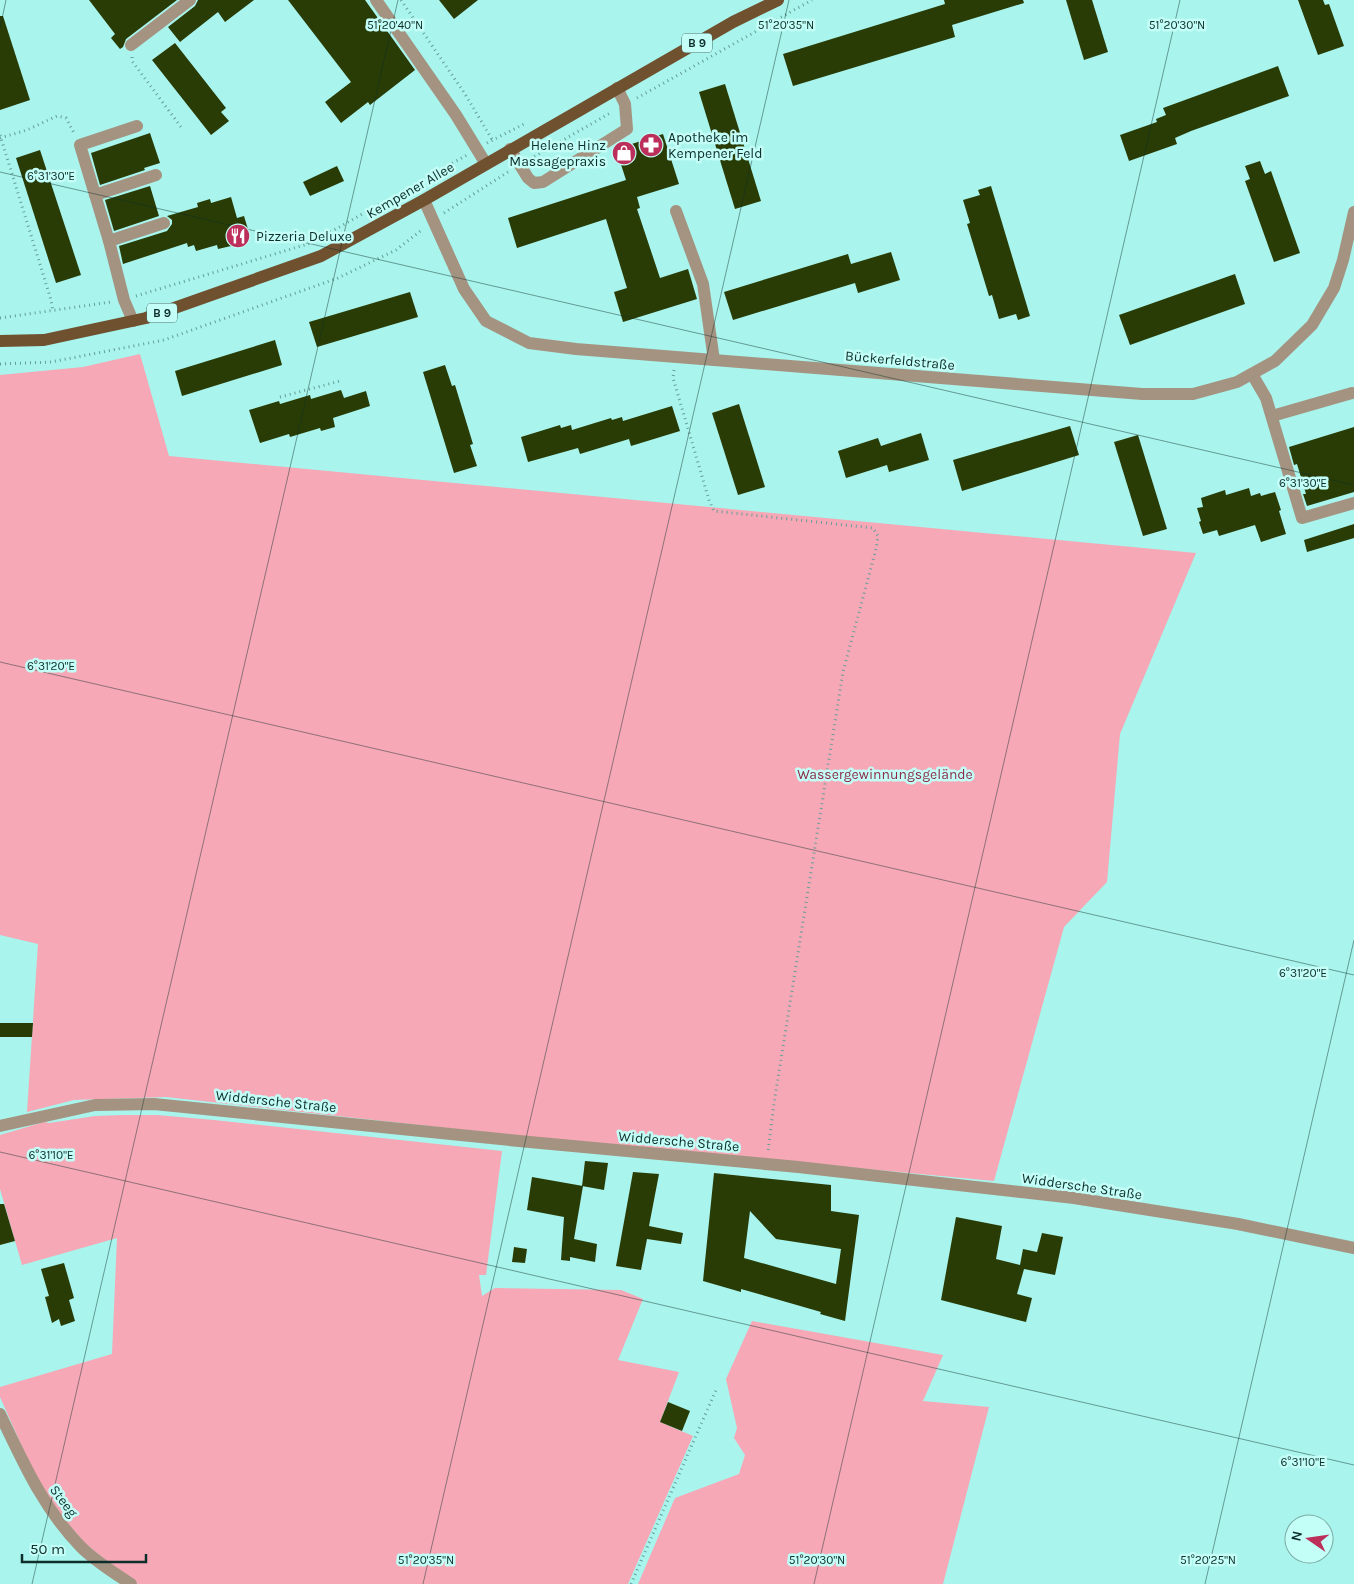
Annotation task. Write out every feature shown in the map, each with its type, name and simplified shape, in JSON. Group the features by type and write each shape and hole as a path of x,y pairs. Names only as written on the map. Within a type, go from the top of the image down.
{"main road":[{"name":"Kempener Allee","path":"0,341 44,340 146,318 321,256 424,200 733,22 778,0"}],"street":[{"path":"131,45 190,0"},
{"path":"376,0 456,114 486,164"},
{"path":"506,152 534,183 543,182 627,128 625,104 617,88"},
{"path":"133,321 124,300 109,241 80,145 137,126"},
{"path":"95,195 156,175"},
{"name":"Bückerfeldstraße","path":"424,200 464,289 486,321 529,343 576,349 1142,394 1193,394 1237,382 1276,361 1312,325 1334,288 1343,260 1354,212"},
{"path":"676,211 703,284 714,360"},
{"path":"109,241 164,223"},
{"path":"1252,374 1266,398 1302,518 1354,503"},
{"path":"1272,416 1352,394"},
{"name":"Widdersche Straße","path":"0,1126 95,1105 154,1104 766,1164 1074,1198 1238,1224 1354,1248"},
{"name":"Steeg","path":"0,1414 34,1484 56,1518 82,1548 131,1584"}],"path":[{"path":"401,0 466,94 493,140 506,152"},
{"path":"131,45 132,61 181,127"},
{"path":"52,312 51,300 0,137 27,130 57,116 66,118 80,145"},
{"path":"0,318 52,312 124,300 311,243 528,122"},
{"path":"675,357 673,378 709,500 714,511 873,528 878,536 842,672 766,1164"},
{"path":"280,397 340,381"},
{"path":"632,1584 716,1390"}],"green space":[{"name":"Wassergewinnungsgelände","path":"140,354 169,456 1196,553 1120,734 1107,882 1064,927 994,1181 511,1135 166,1097 74,1100 27,1112 38,944 0,935 0,375 83,367"},
{"path":"122,1115 157,1115 214,1120 502,1151 486,1275 479,1275 482,1296 495,1288 621,1290 643,1299 618,1360 679,1372 660,1422 693,1436 628,1584 138,1584 121,1573 86,1544 61,1517 40,1487 0,1397 0,1387 112,1354 117,1238 22,1265 0,1189 0,1135 44,1122"},
{"path":"752,1321 943,1355 923,1401 989,1407 943,1584 638,1584 675,1498 739,1474 745,1455 734,1438 737,1428 726,1379"}],"building":[{"path":"89,0 177,0 126,39 123,47 120,49 111,38 115,34"},
{"path":"198,0 254,0 225,22 218,12 180,42 168,27 195,6"},
{"path":"288,0 365,0 415,70 370,105 368,102 341,123 325,102 351,82"},
{"path":"439,0 478,0 454,19"},
{"path":"944,0 1023,0 1024,3 952,25 955,37 793,86 783,54 945,4"},
{"path":"1066,0 1092,0 1108,52 1084,60"},
{"path":"1298,0 1323,0 1325,5 1329,4 1344,46 1318,55"},
{"path":"0,16 3,16 30,100 0,110"},
{"path":"175,43 226,108 221,112 229,121 211,135 152,60"},
{"path":"1278,66 1289,96 1191,131 1175,138 1177,144 1129,161 1120,135 1157,122 1156,119 1166,115 1163,108"},
{"path":"725,84 761,201 735,209 699,92"},
{"path":"150,133 160,163 100,185 91,153"},
{"path":"663,134 679,184 637,197 640,208 637,209 660,278 688,269 697,299 623,322 614,292 627,288 606,219 517,248 508,218 626,180 616,149"},
{"path":"40,150 81,275 56,283 16,158"},
{"path":"1260,161 1265,174 1271,171 1300,253 1274,262 1245,181 1250,179 1245,166"},
{"path":"337,166 344,181 310,196 303,182"},
{"path":"150,186 159,216 114,231 105,200"},
{"path":"991,186 1030,316 1018,320 1016,314 999,319 992,295 989,296 967,224 970,223 963,200 980,195 978,190"},
{"path":"231,197 237,218 244,216 250,236 229,242 231,246 218,249 217,245 196,251 194,245 188,247 187,243 123,264 119,246 167,231 172,224 172,220 167,216 198,207 197,203 210,199 211,203"},
{"path":"891,252 900,280 858,293 855,283 733,320 724,292 848,254 851,264"},
{"path":"1235,274 1245,304 1130,345 1119,315"},
{"path":"410,292 418,317 317,347 309,322"},
{"path":"275,340 282,365 182,396 175,371"},
{"path":"445,365 452,386 455,385 473,444 470,445 477,466 454,473 423,372"},
{"path":"341,390 344,398 366,391 370,406 333,418 335,427 321,431 320,428 290,437 289,434 260,443 249,410 279,401 280,404 310,395 311,399"},
{"path":"739,404 765,487 738,495 712,413"},
{"path":"672,406 680,431 631,446 629,439 580,454 578,448 528,462 521,437 560,425 561,428 571,425 572,430 611,418 612,420 622,417 623,421"},
{"path":"1070,426 1079,455 962,491 953,460"},
{"path":"1354,427 1354,492 1307,506 1303,494 1306,494 1297,464 1294,465 1289,447"},
{"path":"921,433 929,460 889,472 887,465 846,478 838,451 878,438 881,446"},
{"path":"1138,435 1167,529 1143,536 1114,442"},
{"path":"1249,488 1251,496 1260,493 1261,496 1275,492 1286,534 1261,542 1255,525 1219,536 1217,530 1203,534 1197,508 1203,507 1201,498 1225,490 1226,495"},
{"path":"1354,524 1354,538 1307,552 1304,540"},
{"path":"0,1023 33,1023 32,1037 0,1037"},
{"path":"585,1161 608,1163 604,1190 582,1186"},
{"path":"633,1172 659,1174 649,1226 683,1233 681,1244 647,1239 641,1270 616,1266"},
{"path":"714,1173 831,1185 831,1211 859,1215 845,1321 820,1314 821,1312 741,1289 741,1292 703,1281","holes":["750,1211 776,1239 841,1249 836,1284 744,1258"]},
{"path":"532,1177 583,1186 574,1239 597,1244 595,1262 570,1257 570,1261 561,1260 564,1217 527,1210"},
{"path":"0,1204 4,1204 15,1241 0,1245"},
{"path":"956,1217 1002,1226 996,1259 1020,1265 1023,1249 1037,1252 1042,1233 1063,1237 1055,1275 1024,1269 1017,1294 1032,1298 1026,1322 941,1300"},
{"path":"514,1247 527,1249 525,1263 512,1262"},
{"path":"64,1263 74,1298 69,1300 75,1321 61,1326 59,1319 52,1323 45,1297 49,1296 41,1269"},
{"path":"668,1402 690,1411 682,1431 660,1422"}],"place":[{"name":"Apotheke im Kempener Feld","path":"651,145"},
{"name":"Helene Hinz Massagepraxis","path":"624,153"},
{"name":"Pizzeria Deluxe","path":"238,236"}]}
